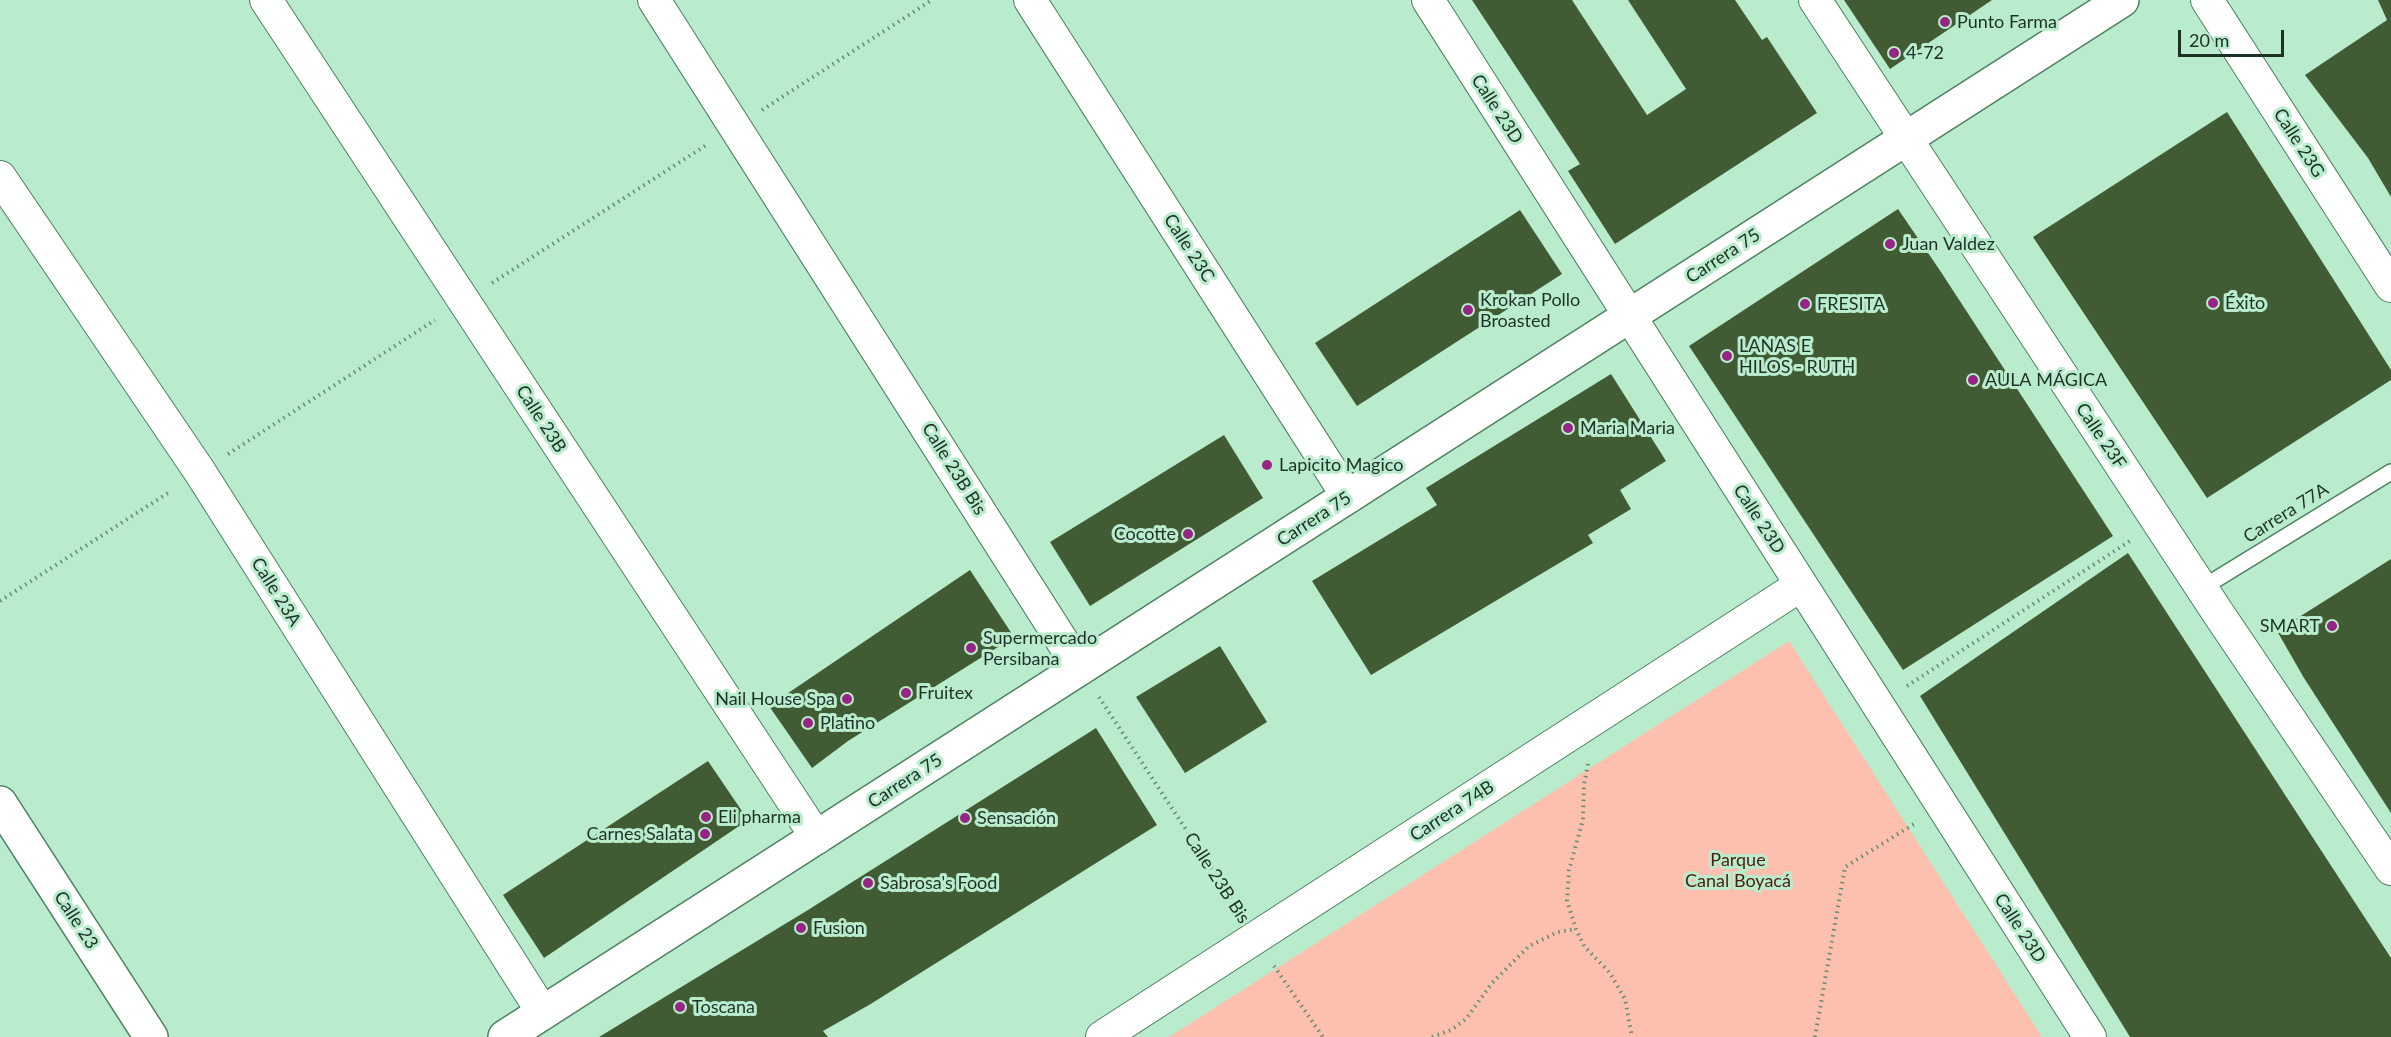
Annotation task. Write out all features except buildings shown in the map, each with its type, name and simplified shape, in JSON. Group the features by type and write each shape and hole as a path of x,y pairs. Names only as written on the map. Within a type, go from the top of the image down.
{"street":[{"name":"Calle 23B","path":"266,0 817,838"},
{"name":"Calle 23B Bis","path":"654,0 1080,669"},
{"name":"Calle 23C","path":"1030,0 1348,497"},
{"name":"Calle 23D","path":"1428,0 2090,1037"},
{"name":"Calle 23F","path":"1815,0 2202,588 2391,869"},
{"name":"Carrera 75","path":"506,1037 2122,0"},
{"name":"Calle 23G","path":"2207,0 2391,286"},
{"name":"Calle 23A","path":"0,177 200,472 543,1013"},
{"name":"Carrera 74B","path":"1102,1037 1801,585"},
{"name":"Calle 23","path":"1,808 151,1037"}],"lane":[{"name":"Carrera 77A","path":"2202,588 2391,472"}],"path":[{"path":"1878,705 2159,523"},
{"name":"Calle 23B Bis","path":"1080,669 1257,937 1292,994 1323,1037"},
{"path":"1588,763 1584,785 1583,820 1569,870 1568,901 1576,929 1584,946 1611,973 1625,999 1632,1037"},
{"path":"1815,1037 1845,867 1917,823"},
{"path":"1432,1037 1451,1030 1466,1019 1492,983 1529,946 1558,932 1576,929"}],"green space":[{"name":"Parque Canal Boyacá","path":"1789,641 2042,1037 1169,1037"}],"place":[{"name":"Punto Farma","path":"1945,22"},
{"name":"4-72","path":"1894,53"},
{"name":"Juan Valdez","path":"1890,244"},
{"name":"Éxito","path":"2213,303"},
{"name":"FRESITA","path":"1805,304"},
{"name":"Krokan Pollo Broasted","path":"1468,310"},
{"name":"LANAS E HILOS - RUTH","path":"1727,356"},
{"name":"AULA MÁGICA","path":"1973,380"},
{"name":"Maria Maria","path":"1568,428"},
{"name":"Lapicito Magico","path":"1267,465"},
{"name":"Cocotte","path":"1188,534"},
{"name":"SMART","path":"2332,626"},
{"name":"Supermercado Persibana","path":"971,648"},
{"name":"Fruitex","path":"906,693"},
{"name":"Nail House Spa","path":"847,699"},
{"name":"Platino","path":"808,723"},
{"name":"Eli pharma","path":"706,817"},
{"name":"Sensación","path":"965,818"},
{"name":"Carnes Salata","path":"705,834"},
{"name":"Sabrosa's Food","path":"868,883"},
{"name":"Fusion","path":"801,928"},
{"name":"Toscana","path":"680,1007"}]}
